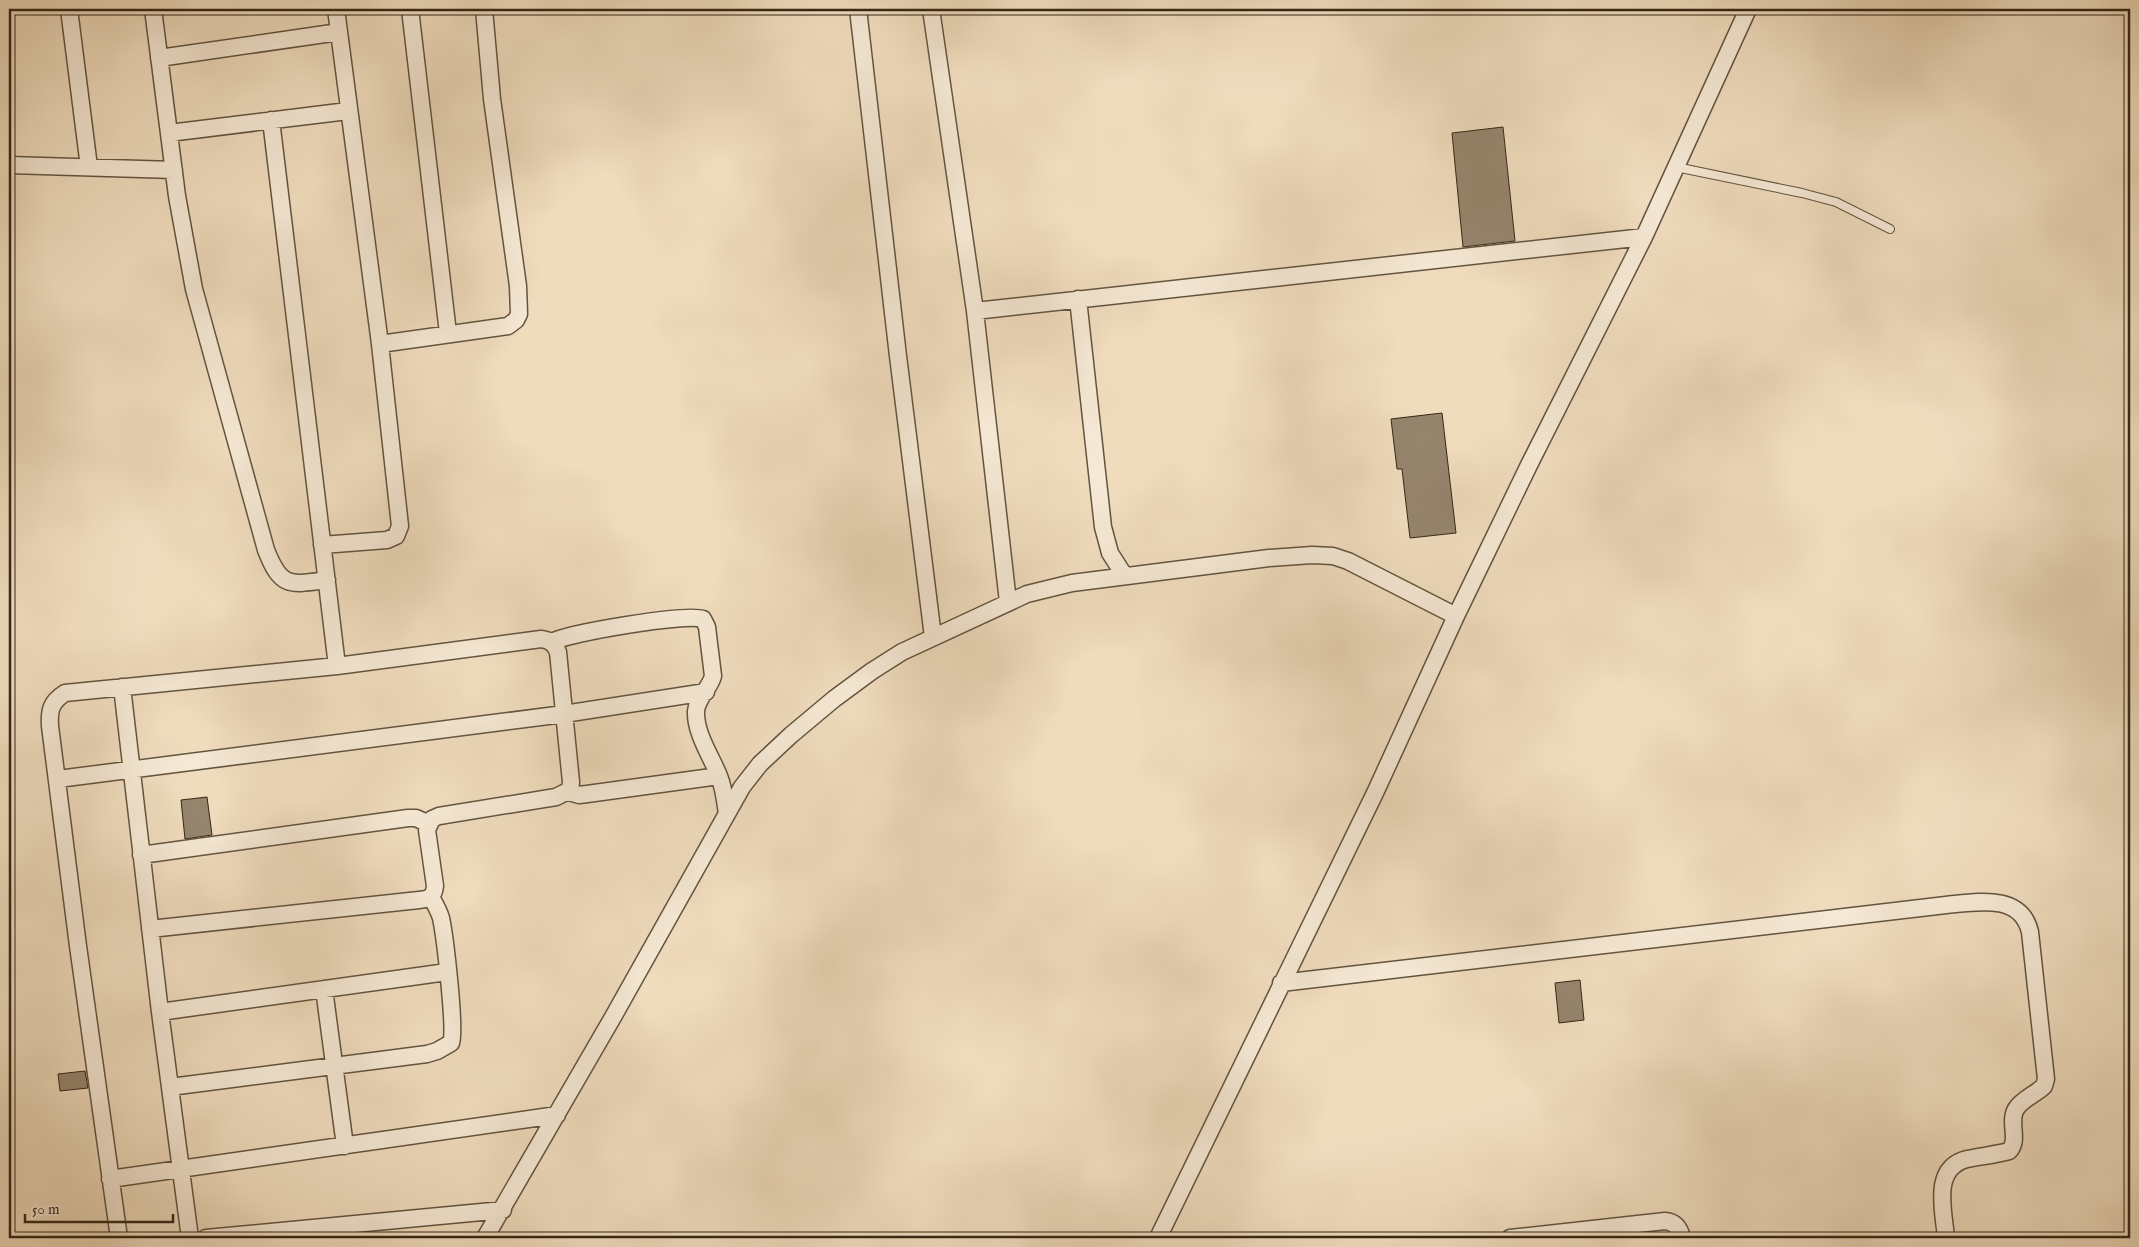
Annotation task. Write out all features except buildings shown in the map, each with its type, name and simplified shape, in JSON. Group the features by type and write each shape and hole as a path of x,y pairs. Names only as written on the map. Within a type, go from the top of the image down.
{"street":[{"path":"69,9 89,168"},
{"path":"152,9 180,212 194,289 266,550 274,571 282,579 302,584 327,580"},
{"path":"322,545 387,540 396,536 400,526 380,344 336,9"},
{"path":"410,9 448,333"},
{"path":"380,344 508,326 516,320 519,314 519,294 492,99 484,9"},
{"path":"858,9 933,637"},
{"path":"931,9 975,311 1008,602"},
{"path":"1158,1238 1375,793 1456,616 1530,463 1644,237 1748,9"},
{"path":"159,58 339,32"},
{"path":"169,133 348,111"},
{"path":"271,120 337,666"},
{"path":"9,165 174,170"},
{"path":"975,311 1644,237"},
{"path":"1078,299 1103,526 1110,553 1124,575"},
{"path":"485,1238 503,1210 742,787 760,764 791,735 834,699 872,671 902,652 933,637 1008,602 1046,588 1124,575 1269,558 1312,555 1333,556 1363,568 1456,616"},
{"path":"119,1238 78,946 50,714 55,699 65,693 337,666 541,639 552,642 574,635 661,621 698,618 703,619 707,627 713,668 711,684 697,706 696,717 700,734 719,776 727,814"},
{"path":"552,642 558,652 571,782 569,792"},
{"path":"122,687 160,1012 190,1238"},
{"path":"58,779 564,714 706,692"},
{"path":"150,929 419,900 431,897 435,886 427,830 432,819 439,816 556,797 569,792 579,795 719,776"},
{"path":"141,855 408,818 416,818 429,824"},
{"path":"170,1087 427,1054 451,1044 453,1028 441,921 431,897"},
{"path":"1281,983 1946,905 1976,902 2012,906 2023,914 2030,932 2046,1079 2044,1086 2018,1106 2015,1111 2013,1148 2009,1151 1964,1160 1945,1174 1942,1190 1946,1238"},
{"path":"160,1012 447,972"},
{"path":"324,989 345,1146"},
{"path":"110,1179 557,1115"},
{"path":"206,1238 503,1210"},
{"path":"1510,1238 1665,1221 1676,1224 1682,1238"}],"lane":[{"path":"1676,167 1828,200 1890,229"}]}
